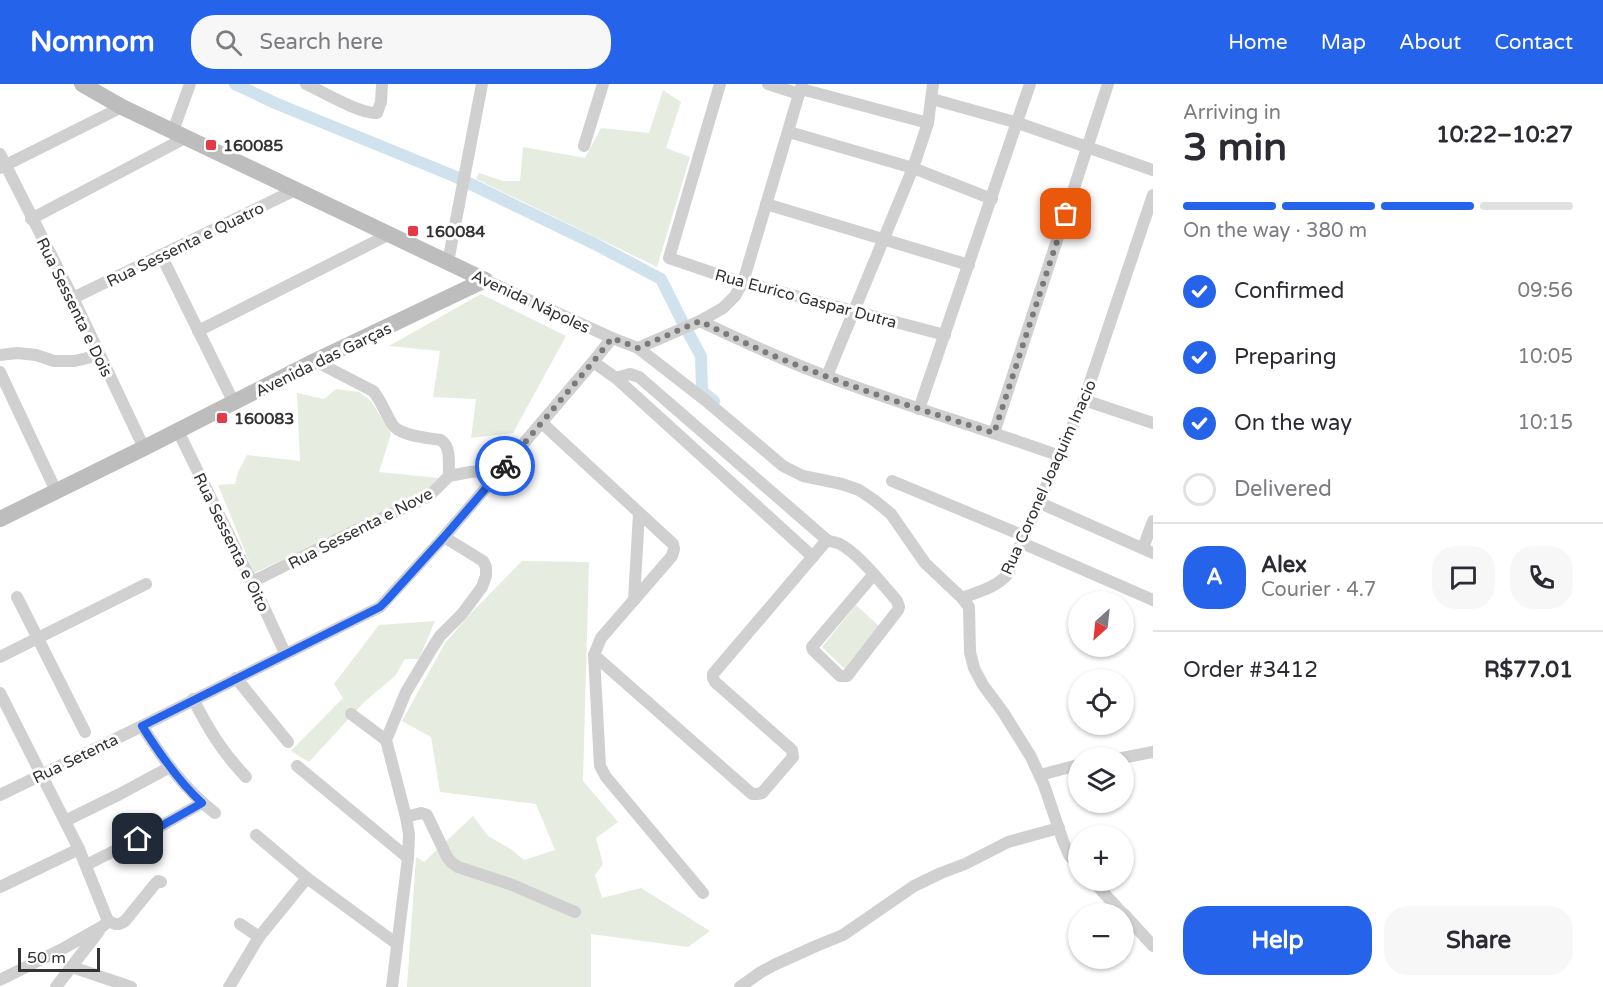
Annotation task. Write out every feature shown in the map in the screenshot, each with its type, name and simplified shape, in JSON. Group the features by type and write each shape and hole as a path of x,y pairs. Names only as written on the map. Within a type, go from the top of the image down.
{"main road":[{"name":"Avenida Nápoles","path":"82,84 122,107 486,280"},
{"name":"Avenida das Garças","path":"0,519 315,361 486,280"}],"street":[{"path":"32,219 180,134 190,84"},
{"path":"306,84 359,110 371,113 377,113 380,109 382,84"},
{"path":"448,262 482,84"},
{"path":"584,146 603,84"},
{"name":"Rua Eurico Gaspar Dutra","path":"720,84 669,258 715,275 945,335"},
{"path":"768,84 801,89 927,123"},
{"path":"827,376 913,168 927,123 933,84"},
{"path":"919,409 1030,84"},
{"path":"994,433 1108,84"},
{"path":"638,348 700,321 723,308 735,296 743,282 801,89"},
{"path":"932,99 1018,123 1153,170"},
{"path":"3,167 122,107"},
{"path":"789,132 913,168 992,199"},
{"name":"Rua Sessenta e Dois","path":"0,154 3,167 73,298 144,448"},
{"name":"Rua Sessenta e Quatro","path":"73,298 297,189"},
{"name":"Rua Coronel Joaquim Inacio","path":"962,598 992,587 1007,575 1084,400 1153,195"},
{"path":"766,204 969,265"},
{"path":"198,331 390,234"},
{"path":"161,255 234,403"},
{"name":"Avenida Nápoles","path":"486,280 638,348 705,400 783,466 803,476 860,490 891,514 925,563 962,598"},
{"path":"700,321 767,352 827,376 1060,456"},
{"name":"Rua Setenta","path":"0,795 380,607 444,537 612,338"},
{"path":"0,355 16,353 36,355 54,361 75,361 99,355"},
{"path":"315,361 373,390 392,424 402,432 445,443 448,448 449,476"},
{"path":"593,362 616,378 813,557"},
{"path":"0,372 56,491"},
{"path":"616,378 630,374 639,377 827,540 848,549 874,574 897,602 898,610 847,676 840,676 812,647 874,574"},
{"path":"1084,400 1153,423"},
{"path":"542,423 672,543 674,549 672,556 601,638 594,655 600,766 606,777 703,893"},
{"name":"Rua Sessenta e Oito","path":"178,431 285,653"},
{"name":"Rua Sessenta e Nove","path":"252,582 430,495 449,476 501,470"},
{"path":"892,481 1153,600"},
{"path":"1040,503 1148,550 1153,521"},
{"path":"634,600 639,513"},
{"path":"392,987 409,834 386,740 406,692 430,650 440,636 462,614 482,587 486,576 483,561 444,537"},
{"path":"594,655 753,794 762,793 793,757 792,750 715,682 713,674 827,540"},
{"path":"0,657 146,584"},
{"path":"17,597 85,732"},
{"path":"962,598 969,607 970,652 974,668 1031,757 1040,775 1068,852"},
{"path":"236,678 288,742"},
{"path":"1,699 79,849 105,923"},
{"path":"193,699 216,741 246,777"},
{"path":"351,714 386,740"},
{"path":"142,726 192,794 215,813"},
{"path":"1134,756 1153,752"},
{"path":"297,766 408,858"},
{"path":"65,821 170,767"},
{"path":"1040,775 1068,768"},
{"path":"86,865 202,803"},
{"path":"406,817 421,813 427,815 447,856 458,867 510,884 575,912"},
{"path":"740,987 774,965 843,935 914,886 1008,842 1059,828"},
{"path":"256,835 307,878 397,945"},
{"path":"0,887 79,849"},
{"path":"229,987 259,937 307,878"},
{"path":"0,980 64,948 105,923 116,925 125,921 154,884 161,882"},
{"path":"1102,891 1113,903"},
{"path":"56,987 105,923"},
{"path":"240,924 259,937"},
{"path":"1134,926 1153,946"},
{"path":"72,967 131,987"}],"shaded area":[{"path":"663,90 681,102 666,148 690,157 657,267 476,179 479,173 503,181 520,181 523,147 585,158 601,128 649,133"},
{"path":"481,294 566,336 513,433 471,438 476,399 433,397 440,351 389,346"},
{"path":"336,389 359,392 371,401 391,434 379,472 438,478 424,493 254,573 218,485 235,484 238,472 247,455 300,461 297,393 324,399"},
{"path":"522,561 589,562 583,781 618,822 596,838 603,864 595,875 602,898 641,888 710,931 688,947 591,934 591,987 407,987 416,857 424,862 473,816 488,836 524,860 555,850 536,804 440,792 431,737 402,721 445,643"},
{"path":"856,605 880,627 846,670 822,647"},
{"path":"435,621 419,659 405,659 395,676 364,702 309,762 291,751 343,698 334,684 379,625"}],"waterway":[{"path":"235,84 275,103 454,176 595,244 661,279 682,321"},
{"path":"689,334 701,356 702,391 714,401"}],"way so far":[{"path":"505,466 612,338 638,348 700,321 767,352 827,376 994,433 1066,214"}],"place":[{"name":"160085","path":"211,145"},
{"name":"160084","path":"413,231"},
{"name":"160083","path":"222,418"}],"route":[{"path":"138,839 202,803 181,781 142,726 380,607 505,466"}]}
